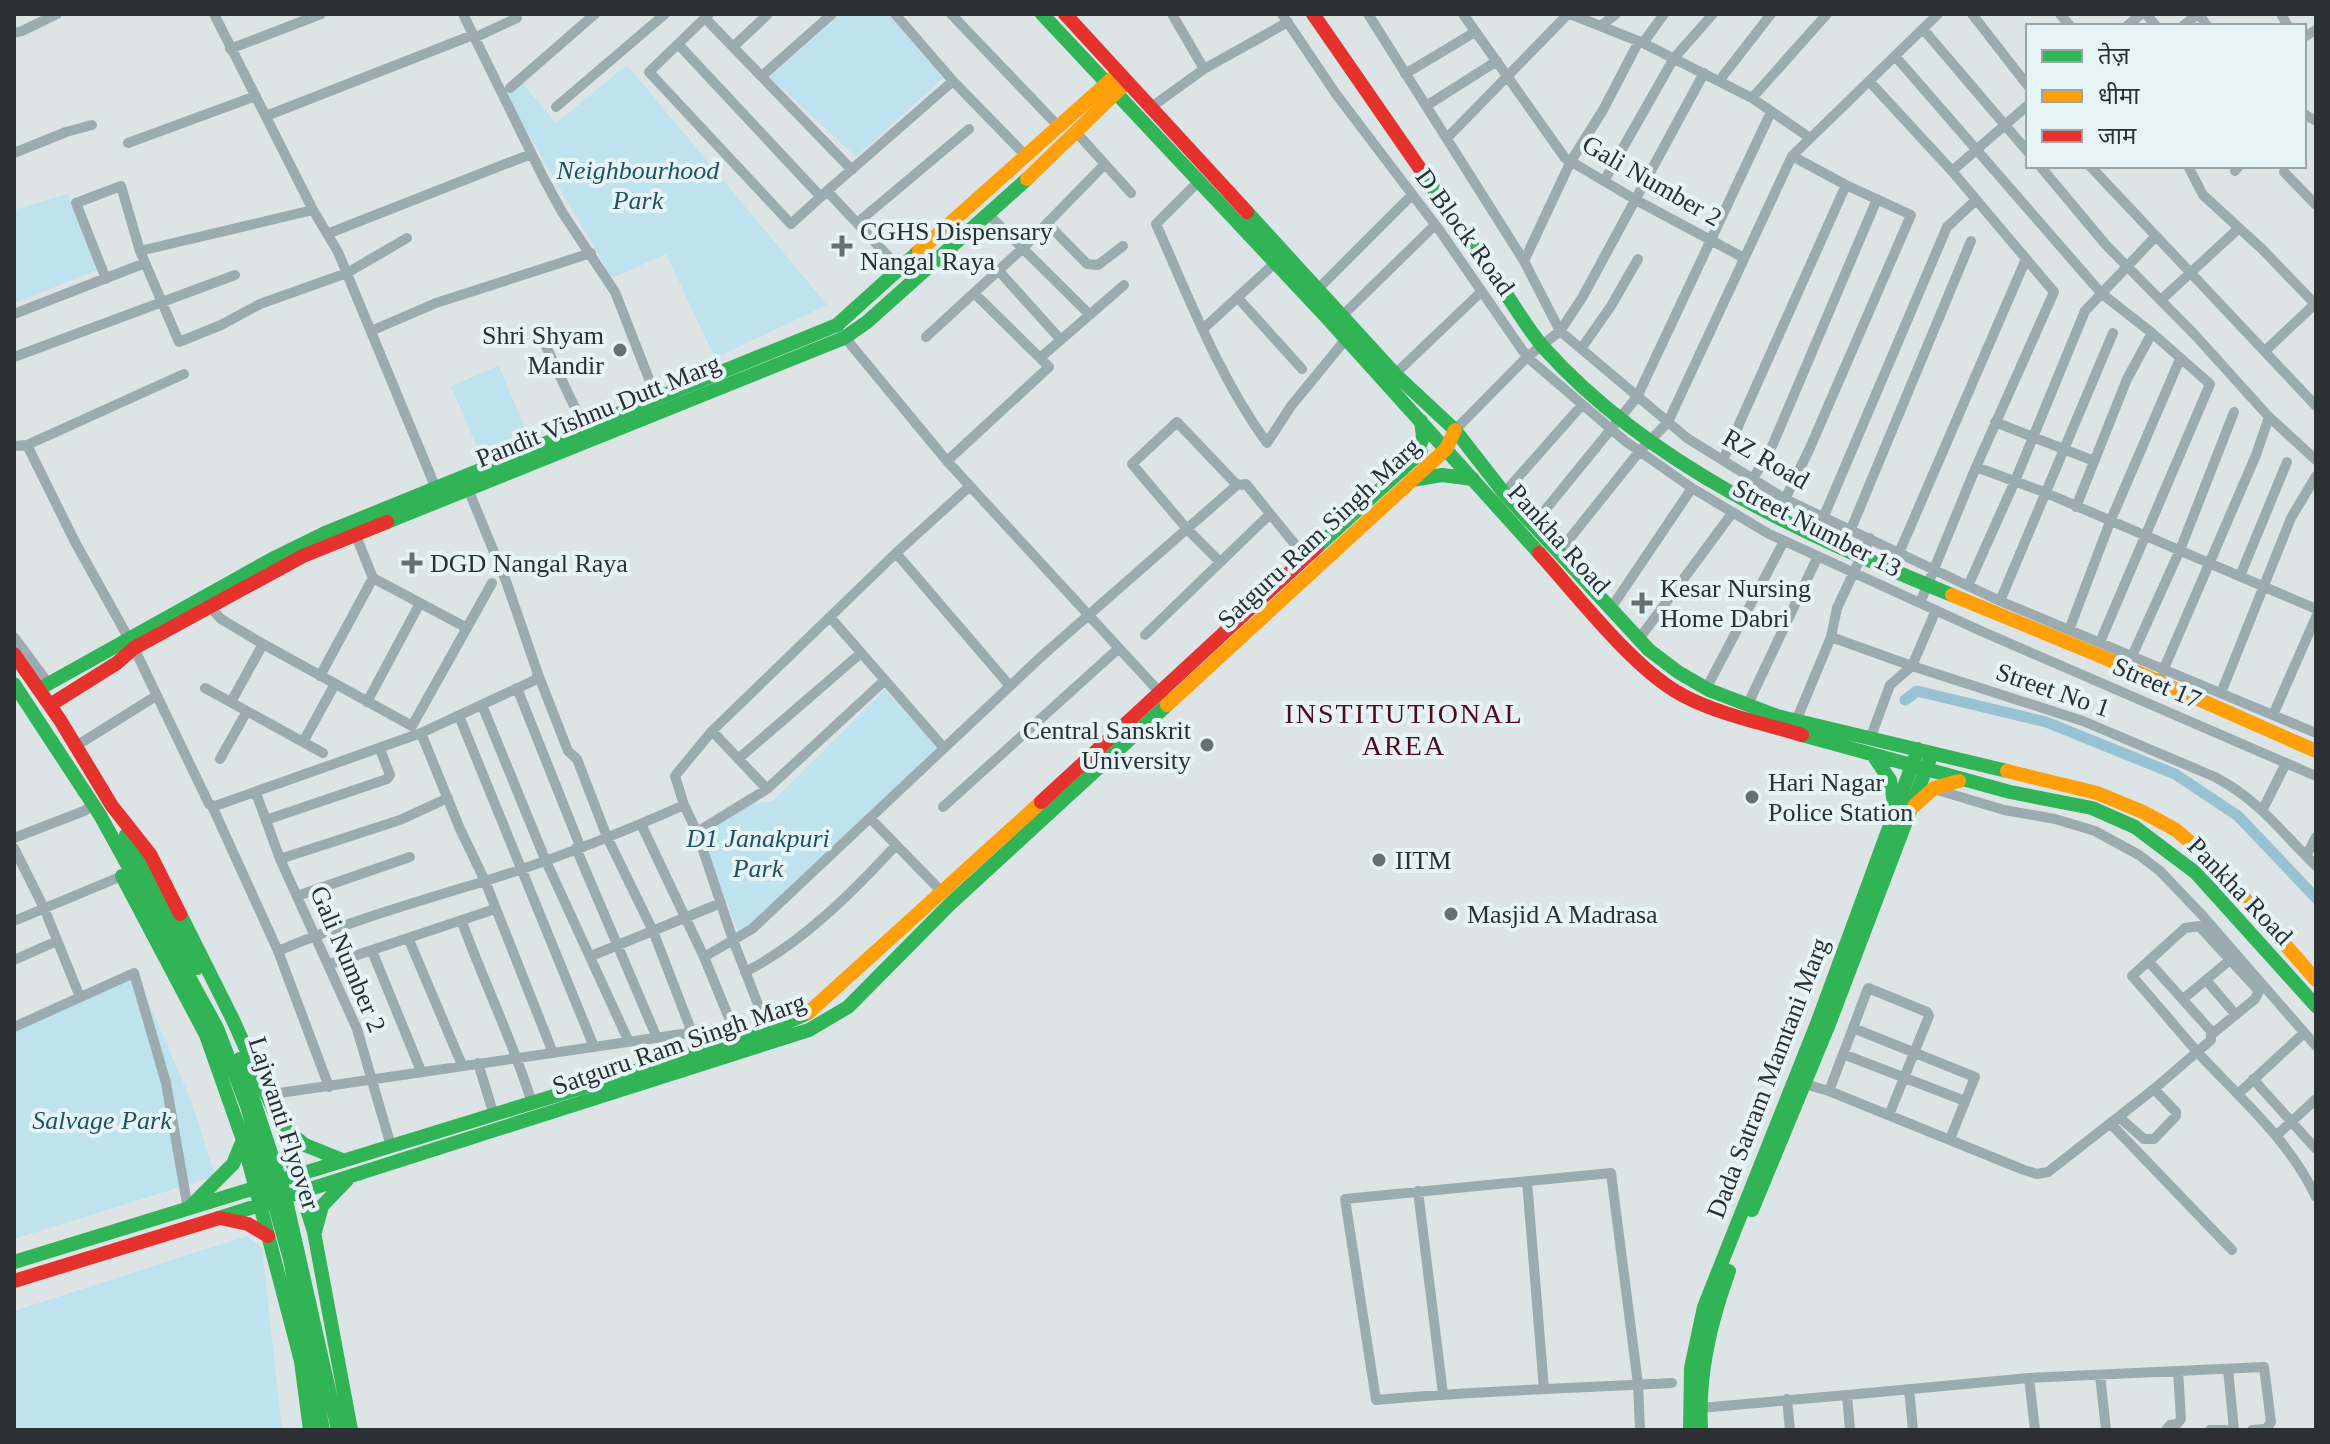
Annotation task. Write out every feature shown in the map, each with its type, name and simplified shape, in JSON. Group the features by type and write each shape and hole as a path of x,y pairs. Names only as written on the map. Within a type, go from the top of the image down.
{"main road":[{"name":"Pankha Road","path":"1042,14 1117,83 1150,108 1395,374 1455,430 1504,493 1669,668 1706,689 1796,721 2097,793 2143,812 2165,824 2212,861 2316,980"},
{"name":"Pankha Road","path":"1065,14 1117,83 1199,181 1627,650 1659,681 1685,697 1727,713 1964,780 2092,808 2135,827 2196,873 2316,1006"},
{"path":"1313,14 1542,346 1580,385 1621,419 1645,447 1861,558 2161,675 2316,751"},
{"name":"Pandit Vishnu Dutt Marg","path":"44,687 210,607 303,556 356,536 438,494 584,427 656,397 841,332 901,270 1059,127 1117,83"},
{"name":"Pandit Vishnu Dutt Marg","path":"50,705 117,663 131,643 299,546 438,494 468,489 841,332 878,313 989,215 1076,132 1117,83"},
{"path":"1414,459 1423,437 1421,421"},
{"name":"Satguru Ram Singh Marg","path":"256,1188 738,1040 813,1011 941,891 1412,480 1455,430"},
{"name":"Satguru Ram Singh Marg","path":"260,1205 809,1030 848,1007 1306,558 1414,459 1441,443"},
{"path":"1412,480 1428,475 1450,474 1473,479"},
{"path":"14,654 44,687 50,705 76,746 102,809 110,854 206,1035 243,1140 256,1188 301,1361 310,1430"},
{"path":"14,684 102,809 150,854 233,1020 281,1126 314,1232 351,1430"},
{"name":"Dada Satram Mamtani Marg","path":"1701,1430 1703,1347 1713,1313 1914,806 1925,751"},
{"path":"1873,755 1890,780 1896,814"},
{"name":"Dada Satram Mamtani Marg","path":"1690,1430 1688,1404 1694,1343 1704,1307 1818,1021 1896,814 1920,768"},
{"path":"1914,806 1932,788 1964,780"},
{"name":"Lajwanti Flyover","path":"102,809 117,848 217,1028 247,1106 290,1259 323,1430"},
{"name":"Lajwanti Flyover","path":"102,809 136,854 226,1024 260,1108 301,1260 338,1430"},
{"path":"206,1035 217,1039 232,1032 233,1020"},
{"path":"281,1126 305,1145 344,1161"},
{"path":"188,1209 233,1164 243,1140"},
{"path":"314,1232 322,1206 348,1179"},
{"path":"14,1262 256,1188"},
{"path":"14,1281 260,1205"},
{"path":"218,1217 248,1224 268,1236"},
{"path":"268,1236 273,1226 303,1222 314,1232"}],"street":[{"path":"14,33 57,14"},
{"path":"214,14 347,273 438,494"},
{"path":"230,49 321,14"},
{"path":"463,14 562,212 615,292 656,397"},
{"path":"266,116 474,36 517,18 515,14"},
{"path":"510,88 595,14"},
{"path":"556,107 665,14"},
{"path":"733,47 768,14"},
{"path":"762,76 832,14"},
{"path":"895,14 953,81 1027,157"},
{"path":"951,14 1059,127"},
{"path":"1172,14 1204,69"},
{"name":"RZ Road","path":"1368,14 1524,261 1560,331 1687,438 1785,499 1968,586 2132,656 2161,675 2221,693 2316,733"},
{"name":"Gali Number 2","path":"1463,14 1558,151 1636,200 1744,258"},
{"path":"1447,138 1569,14 1641,42 1704,73 1752,98 1810,138"},
{"path":"1601,26 1616,14"},
{"path":"1524,261 1571,161 1641,42 1664,14"},
{"path":"1604,181 1674,58 1713,14"},
{"path":"1719,81 1771,14"},
{"path":"1752,98 1827,14"},
{"path":"1558,553 1668,422 1792,156 1938,14"},
{"path":"1972,14 2026,83"},
{"path":"852,170 707,16 649,72 791,224 953,81"},
{"path":"1150,108 1204,69 1285,18"},
{"name":"D Block Road","path":"1285,18 1336,94 1435,225 1527,357 1610,430 1645,447"},
{"path":"1923,29 2026,150"},
{"path":"1405,74 1475,32"},
{"path":"678,44 901,270"},
{"path":"1895,56 2101,293 2210,384 2100,642"},
{"path":"1426,106 1497,61"},
{"path":"1455,430 1527,357 1560,331 1582,298 1704,73"},
{"path":"1869,81 1952,171 2054,292 1995,422 1920,603"},
{"path":"128,143 256,96"},
{"path":"1952,171 2026,107"},
{"path":"1533,525 1637,397 1771,112"},
{"path":"14,153 92,125"},
{"path":"857,223 969,129"},
{"path":"1076,132 1103,166 1131,193"},
{"path":"327,234 531,154"},
{"path":"1785,499 1911,215 1792,156"},
{"path":"926,337 1023,248 1103,166"},
{"path":"2042,168 2106,245 2269,417 2316,460"},
{"path":"2092,168 2316,406"},
{"path":"2189,168 2203,195 2316,304 2265,351"},
{"path":"2284,172 2316,205"},
{"path":"1199,181 1156,224 1203,329 1247,415 1267,443 1291,406 1346,339"},
{"path":"1723,460 1846,185"},
{"path":"106,279 76,203 121,186 140,251 179,342 221,325 260,304 347,273 407,238"},
{"path":"1317,290 1412,195"},
{"path":"1742,498 1779,430 1877,199"},
{"path":"1824,516 1947,227 1976,200"},
{"path":"140,251 313,210"},
{"path":"989,215 1090,315"},
{"path":"1047,223 1087,264 1098,265 1123,246"},
{"path":"1342,316 1435,225"},
{"path":"2161,300 2239,228"},
{"path":"1968,586 2085,311 2155,237"},
{"path":"1851,529 1971,241"},
{"path":"371,331 436,303 591,253"},
{"path":"1581,349 1638,259"},
{"path":"1899,553 2026,259"},
{"path":"14,314 145,263"},
{"path":"1203,329 1275,263"},
{"path":"998,270 1061,340"},
{"path":"14,357 235,275"},
{"path":"1040,358 1124,285"},
{"path":"1395,374 1481,292"},
{"path":"947,461 1049,367 974,293"},
{"path":"1238,298 1302,369"},
{"path":"841,332 947,461 1165,698"},
{"path":"2000,601 2113,333"},
{"path":"2076,507 2127,379 2152,333"},
{"path":"542,338 584,427"},
{"path":"2069,630 2110,522 2180,359"},
{"path":"14,446 27,445 184,374"},
{"path":"1504,493 1582,405"},
{"path":"2132,656 2180,550 2234,412"},
{"path":"2161,675 2256,455 2269,417"},
{"path":"1220,562 1187,529 1132,464 1177,422 1237,485"},
{"path":"1995,422 2094,461"},
{"path":"27,445 212,806 278,951 329,1087"},
{"name":"Street Number 13","path":"1645,447 1692,488 1784,541 1981,631"},
{"path":"2240,576 2287,462"},
{"path":"1976,467 2044,492 2316,609"},
{"path":"2221,693 2291,518 2316,476"},
{"path":"704,957 752,929 1010,686 1237,485 1246,484 1306,558"},
{"path":"768,1030 675,776 712,731 970,486"},
{"path":"1611,608 1692,488"},
{"path":"468,489 506,581 568,751 577,759 607,837 653,931 699,1052"},
{"path":"1639,639 1733,512"},
{"path":"1145,635 1270,514"},
{"path":"356,536 373,578 467,628"},
{"path":"1796,721 1831,637 1837,608 1870,538"},
{"path":"1706,689 1784,541"},
{"path":"896,553 1010,686"},
{"path":"1747,706 1818,556"},
{"path":"320,676 373,578"},
{"path":"210,607 221,619 263,644 412,726 492,583"},
{"path":"367,702 420,603"},
{"path":"1870,739 1890,685 1912,666 1936,610"},
{"path":"830,617 944,748"},
{"path":"2273,715 2316,617"},
{"name":"Street 17","path":"1981,631 2316,776"},
{"path":"14,637 44,687"},
{"name":"Street No 1","path":"1831,637 2083,721 2215,777 2263,809 2316,866"},
{"path":"231,702 263,644"},
{"path":"943,807 1119,648"},
{"path":"738,759 861,653"},
{"path":"212,806 421,733 535,680 538,674"},
{"path":"697,832 767,789 885,680"},
{"path":"303,742 335,684"},
{"path":"205,688 323,753"},
{"path":"517,688 617,945 657,1038"},
{"path":"76,746 156,696"},
{"path":"482,705 545,859 629,1042"},
{"path":"220,759 247,711"},
{"path":"459,716 594,1047"},
{"path":"712,731 767,789"},
{"path":"421,733 485,881 553,1053"},
{"path":"266,820 387,779 390,775 380,749"},
{"path":"2263,809 2286,763"},
{"path":"1932,788 2004,810 2055,819 2095,831 2139,855 2160,871 2202,915 2316,1046"},
{"name":"Gali Number 2","path":"256,793 280,859 357,1029 391,1146"},
{"path":"280,859 400,820 448,798"},
{"path":"278,951 391,908 485,881 607,837 684,805"},
{"path":"14,838 102,809"},
{"path":"870,818 941,891"},
{"path":"641,824 704,957 738,1040"},
{"path":"2306,856 2316,837"},
{"path":"745,972 772,958 860,884 896,845"},
{"path":"14,848 44,908 80,997"},
{"path":"297,896 410,857"},
{"path":"14,921 122,876"},
{"path":"591,956 721,903"},
{"path":"330,964 495,909"},
{"path":"462,922 518,1057 532,1103"},
{"path":"1805,1084 2037,1174 2048,1172 2199,1053 2211,1040 2212,1034 2255,999 2259,991 2199,926 2185,928 2132,976 2199,1053 2277,1135 2298,1163 2316,1197"},
{"path":"409,940 462,1065"},
{"path":"14,960 57,941"},
{"path":"372,951 421,1071"},
{"path":"2183,999 2230,960"},
{"path":"2149,962 2212,1034"},
{"path":"14,1027 134,973 166,1083 188,1209"},
{"path":"2206,980 2236,1015"},
{"path":"1829,1091 1868,988 1922,1009 1929,1016 1889,1115"},
{"path":"1853,1028 1975,1077 1950,1139"},
{"path":"266,1095 518,1057 689,1033 693,1035"},
{"path":"2238,1094 2304,1033"},
{"path":"1843,1054 1965,1101"},
{"path":"478,1063 494,1115"},
{"path":"2253,1079 2316,1149"},
{"path":"2115,1120 2144,1139 2154,1139 2176,1116 2176,1112 2154,1089"},
{"path":"2277,1135 2316,1099"},
{"path":"2115,1120 2232,1250"},
{"path":"1640,1430 1638,1384 1611,1173 1345,1199 1376,1400 1443,1394 1638,1384 1672,1383"},
{"path":"1527,1181 1544,1389"},
{"path":"1418,1191 1443,1394"},
{"path":"1700,1408 2029,1378 2264,1367 2271,1422 2266,1429 2252,1430"},
{"path":"2210,1430 2231,1430 2228,1369"},
{"path":"2166,1430 2181,1419 2178,1371"},
{"path":"2100,1375 2106,1430"},
{"path":"2029,1378 2035,1430"},
{"path":"1909,1389 1913,1430"},
{"path":"1847,1395 1850,1430"},
{"path":"1787,1399 1790,1430"}],"green space":[{"path":"841,14 888,14 943,78 856,157 770,77"},
{"name":"Neighbourhood Park","path":"627,65 827,305 715,358 666,254 612,278 506,96 522,83 556,123"},
{"path":"68,194 98,270 14,303 14,210"},
{"path":"499,366 529,437 481,457 451,386"},
{"name":"D1 Janakpuri Park","path":"885,690 937,747 750,925 738,932 701,835 756,802 772,802"},
{"name":"Salvage Park","path":"137,976 191,1100 215,1176 14,1239 14,1027"},
{"path":"247,1236 262,1248 282,1430 14,1430 14,1311"}],"waterway":[{"path":"1905,700 1917,691 2046,722 2175,774 2238,816 2316,898"}],"traffic: fast":[{"path":"1042,14 1329,320 1539,553"},
{"path":"1423,173 1538,341 1586,390 1632,428 1682,463 1787,522 1952,595"},
{"path":"387,522 844,338 867,322 1027,179"},
{"path":"1247,212 1395,374 1455,430 1504,493 1649,650 1678,672 1709,690 1777,716 2007,771"},
{"path":"39,689 272,559 325,533 837,325 919,251"},
{"path":"1414,459 1423,437 1421,421"},
{"path":"1317,547 1421,452"},
{"path":"1412,480 1442,475 1473,479"},
{"path":"14,684 100,815 217,1028 247,1106 290,1259 323,1430"},
{"path":"219,1218 809,1030 848,1007 950,904 1167,705"},
{"path":"1802,735 2010,792 2092,808 2135,827 2196,873 2316,1006"},
{"path":"1690,1430 1691,1368 1704,1307 1818,1021 1918,749"},
{"path":"1873,755 1890,780 1896,814"},
{"path":"1752,1210 1829,1024 1929,761"},
{"path":"126,835 197,968"},
{"path":"122,876 206,1035 243,1140 301,1361 310,1430"},
{"path":"180,914 281,1126 314,1232 351,1430"},
{"path":"14,1262 772,1029 808,1013"},
{"path":"240,1059 285,1196 338,1430"},
{"path":"281,1126 305,1145 342,1160"},
{"path":"191,1206 233,1164 243,1140"},
{"path":"315,1232 322,1206 347,1180"},
{"path":"1701,1430 1701,1389 1707,1349 1729,1271"}],"traffic: slow":[{"path":"919,251 1115,76"},
{"path":"1027,179 1123,86"},
{"path":"1167,705 1446,449 1455,430"},
{"path":"1952,595 2316,751"},
{"path":"2007,771 2097,793 2176,830 2212,861 2316,980"},
{"path":"1914,806 1934,788 1959,781"},
{"path":"808,1013 1041,802"}],"traffic: jam":[{"path":"1065,14 1247,212"},
{"path":"1313,14 1423,173"},
{"path":"50,705 117,663 134,648 303,556 387,522"},
{"path":"1041,802 1317,547"},
{"path":"1539,553 1626,651 1665,684 1712,708 1802,735"},
{"path":"14,654 60,720 112,806 150,854 180,914"},
{"path":"14,1281 219,1218"},
{"path":"220,1218 248,1224 268,1236"}],"place":[{"name":"CGHS Dispensary Nangal Raya","path":"842,246"},
{"name":"Shri Shyam Mandir","path":"620,350"},
{"name":"DGD Nangal Raya","path":"412,563"},
{"name":"Kesar Nursing Home Dabri","path":"1642,603"},
{"name":"Central Sanskrit University","path":"1207,745"},
{"name":"Hari Nagar Police Station","path":"1752,797"},
{"name":"IITM","path":"1379,860"},
{"name":"Masjid A Madrasa","path":"1451,914"}],"district":[{"name":"INSTITUTIONAL AREA","path":"1404,729"}]}
